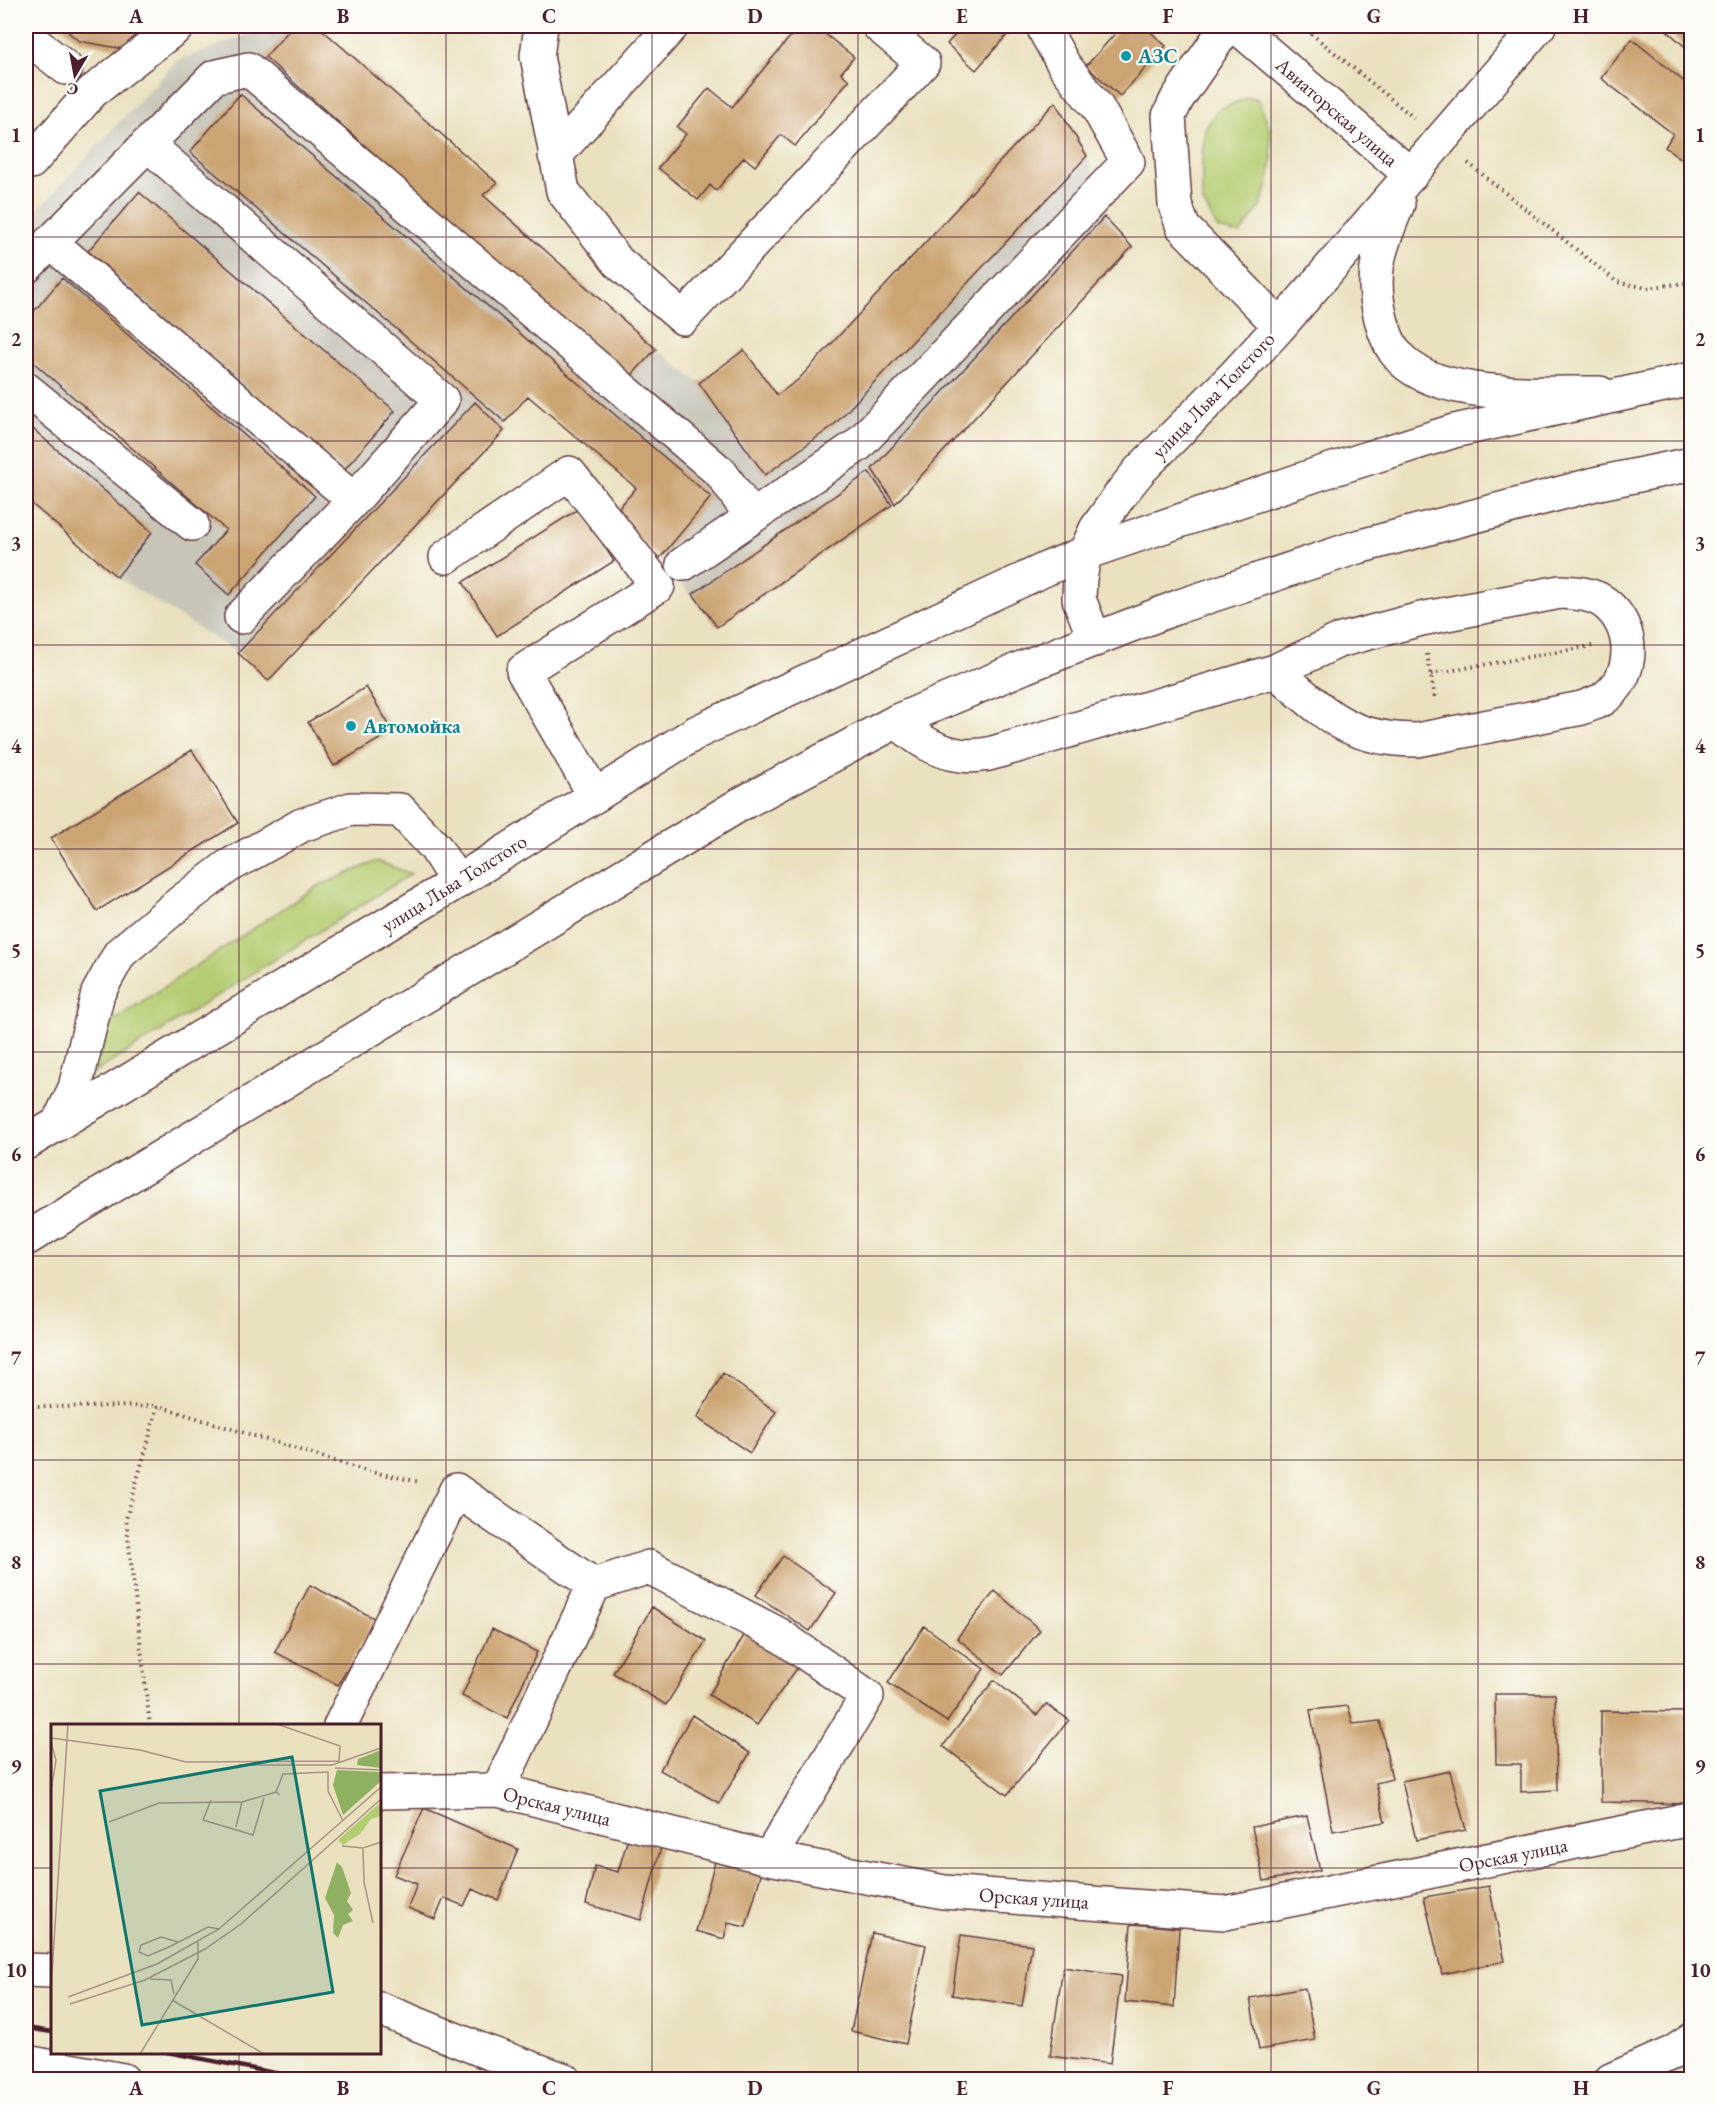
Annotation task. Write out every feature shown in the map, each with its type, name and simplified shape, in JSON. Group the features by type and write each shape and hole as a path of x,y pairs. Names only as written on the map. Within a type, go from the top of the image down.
{"street":[{"path":"26,158 31,162 92,92 178,26"},
{"path":"541,26 537,56 563,191 618,262 683,318 923,63 879,26"},
{"path":"555,156 672,26"},
{"path":"683,564 858,445 1128,162 1097,107 1064,65 1045,31 1046,26"},
{"path":"1227,26 1177,99 1169,116 1174,204 1183,227 1280,326"},
{"name":"Авиаторская улица","path":"1236,26 1411,175"},
{"name":"улица Льва Толстого","path":"1095,640 1079,599 1085,554 1096,529 1140,470 1235,375 1280,326 1539,26"},
{"path":"26,36 66,68"},
{"path":"26,267 214,77 248,69 721,473 752,517"},
{"path":"147,144 442,400 354,500 241,617"},
{"name":"улица Льва Толстого","path":"1411,175 1380,248 1375,278 1376,302 1384,333 1396,354 1410,367 1440,382 1489,391 1621,393"},
{"path":"50,242 354,500"},
{"path":"1621,393 1692,379"},
{"path":"26,389 192,524"},
{"name":"улица Льва Толстого","path":"26,1143 457,882 697,732 1048,568 1085,554 1321,473 1454,431 1621,393"},
{"path":"26,1239 739,805 897,721 1024,667 1180,606 1354,548 1599,483 1692,464"},
{"path":"446,557 569,473 658,586 523,671 595,796"},
{"path":"897,721 910,733 935,748 961,756 989,754 1275,671 1338,641 1421,619 1560,592 1582,593 1604,602 1620,618 1628,639 1628,662 1619,683 1603,699 1582,708 1417,740 1390,740 1361,733 1338,723 1275,671"},
{"path":"58,1124 75,1088 98,993 120,953 227,867 302,825 351,809 400,810 435,847 457,882"},
{"path":"340,1724 456,1490 594,1585"},
{"path":"498,1790 594,1585 649,1567 778,1634 867,1696 769,1858"},
{"name":"Орская улица","path":"381,1792 498,1790 769,1858 944,1892 1225,1913 1690,1819"},
{"path":"26,1970 51,1971"},
{"path":"381,2009 484,2051 565,2079"},
{"path":"1611,2079 1674,2052 1692,2040"},
{"path":"26,2062 123,2079"}],"path":[{"path":"1302,26 1617,282 1647,288 1692,282"},
{"path":"1421,619 1442,735"},
{"path":"1431,674 1628,639"},
{"path":"150,1724 126,1519 158,1406"},
{"path":"26,1409 158,1406 367,1472 456,1490"}],"shaded area":[{"path":"272,26 318,26 497,183 483,195 656,349 699,383 744,350 777,395 799,379 1055,102 1087,156 1110,220 1132,247 895,504 717,627 660,558 636,488 528,396 268,681 238,653 117,577 26,499 26,222 177,61"}],"green space":[{"path":"1249,97 1258,99 1270,129 1272,159 1268,185 1260,207 1240,234 1218,229 1202,200 1202,157 1205,129 1217,110"},
{"path":"377,861 411,874 94,1073 111,1022 316,887"}],"building":[{"path":"61,26 143,26 123,49 79,41"},
{"path":"293,26 318,26 497,183 483,195 656,349 628,379 265,57"},
{"path":"799,26 815,26 854,57 841,73 849,80 795,146 781,135 755,166 744,157 716,191 710,185 698,200 658,168 686,134 677,127 709,88 732,107"},
{"path":"963,26 1015,26 976,70 947,44"},
{"name":"АЗС","path":"1122,26 1144,26 1166,46 1120,96 1086,66"},
{"path":"1662,26 1692,26 1692,53"},
{"path":"1632,39 1692,88 1692,166 1665,147 1673,134 1601,78"},
{"path":"240,94 711,497 660,558 612,516 636,488 528,396 505,422 190,152"},
{"path":"1055,102 1087,156 834,425 765,475 699,383 744,350 777,395 799,379"},
{"path":"139,192 395,411 344,470 88,251"},
{"path":"1104,217 1132,247 895,504 872,469"},
{"path":"62,278 315,496 229,595 195,565 226,530 26,356 26,321"},
{"path":"475,402 504,431 268,681 238,653"},
{"path":"26,423 152,532 117,577 26,499"},
{"path":"869,472 892,505 717,627 693,594"},
{"path":"580,508 614,561 497,636 463,582"},
{"name":"Автомойка","path":"366,687 393,731 334,766 308,722"},
{"path":"192,750 238,823 97,911 51,838"},
{"path":"723,1373 776,1412 750,1453 697,1418"},
{"path":"783,1556 836,1593 810,1631 756,1595"},
{"path":"310,1585 376,1619 338,1685 275,1652"},
{"path":"995,1591 1040,1630 1003,1675 957,1638"},
{"path":"652,1607 706,1641 666,1705 613,1673"},
{"path":"924,1626 984,1669 947,1722 888,1683"},
{"path":"492,1629 537,1652 507,1718 462,1696"},
{"path":"746,1632 798,1667 757,1725 709,1695"},
{"path":"994,1680 1037,1715 1046,1704 1069,1720 1007,1795 943,1746"},
{"path":"1495,1694 1555,1694 1557,1790 1521,1792 1521,1764 1496,1764"},
{"path":"1348,1706 1353,1724 1380,1721 1392,1779 1376,1783 1385,1822 1333,1831 1310,1710"},
{"path":"1601,1711 1692,1712 1692,1804 1601,1802"},
{"path":"692,1715 750,1753 719,1803 660,1770"},
{"path":"1450,1771 1466,1830 1416,1840 1402,1781"},
{"path":"424,1808 518,1849 498,1900 472,1889 464,1906 444,1898 435,1919 408,1908 417,1884 394,1875"},
{"path":"1307,1816 1320,1870 1264,1881 1252,1827"},
{"path":"628,1838 661,1847 641,1920 586,1904 595,1866 618,1872"},
{"path":"716,1858 762,1871 746,1927 728,1923 724,1939 696,1931"},
{"path":"1489,1886 1505,1961 1442,1974 1424,1897"},
{"path":"1131,1924 1179,1928 1174,2007 1125,2002"},
{"path":"872,1933 926,1945 906,2044 851,2031"},
{"path":"961,1935 1032,1945 1022,2006 952,1995"},
{"path":"1063,1967 1121,1976 1110,2064 1050,2056"},
{"path":"1305,1988 1315,2040 1259,2050 1250,1998"}],"railway":[{"path":"26,2028 51,2032"},
{"path":"177,2054 310,2080"}],"place":[{"name":"АЗС","path":"1126,56"},
{"name":"Автомойка","path":"351,726"}]}
